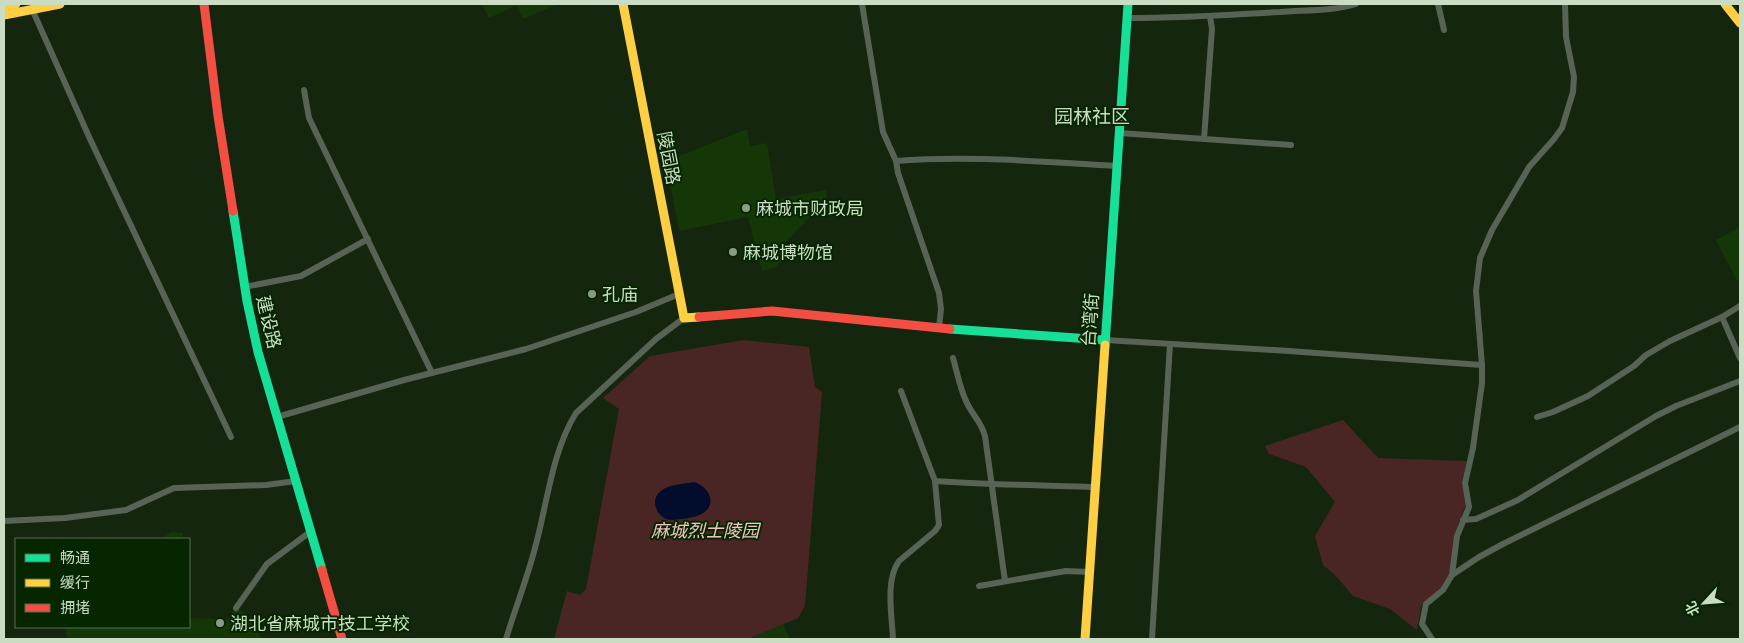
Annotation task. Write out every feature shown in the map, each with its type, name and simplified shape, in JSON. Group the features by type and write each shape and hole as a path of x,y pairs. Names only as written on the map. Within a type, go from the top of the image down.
{"main road":[{"path":"4,6 16,4"},
{"path":"4,14 60,4"},
{"name":"建设路","path":"204,4 218,116 244,287 258,352 342,639"},
{"name":"陵园路","path":"623,4 684,318"},
{"name":"台湾街","path":"1085,639 1128,4"},
{"path":"1725,4 1740,23"},
{"path":"684,318 772,311 939,328 1105,340"}],"street":[{"path":"862,4 883,132 896,160 898,173 939,293 941,309 939,328"},
{"path":"1127,18 1180,18 1302,10 1356,4"},
{"path":"1438,4 1444,30"},
{"path":"1432,639 1422,624 1424,609 1428,602 1443,590 1452,575 1457,536 1469,506 1465,483 1473,448 1482,383 1476,291 1480,258 1492,230 1529,167 1562,128 1573,92 1574,77 1566,38 1565,4"},
{"path":"32,9 90,139 231,437"},
{"path":"1204,139 1212,29 1210,16"},
{"path":"304,90 309,118 432,373"},
{"path":"1119,133 1291,145"},
{"path":"896,160 969,158 1117,166"},
{"path":"244,287 301,276 368,239"},
{"path":"277,417 404,380 526,349 636,312 679,294"},
{"path":"1537,417 1588,396 1634,366 1654,350 1722,317 1740,306"},
{"path":"1722,317 1740,358"},
{"path":"506,639 535,549 558,458 572,420 576,413 656,339 684,318"},
{"path":"1105,340 1482,365"},
{"path":"1152,639 1170,344"},
{"path":"953,358 965,399 982,426 1005,581"},
{"path":"1463,520 1476,519 1518,500 1656,416 1676,406 1740,381"},
{"path":"893,639 891,587 893,573 899,561 935,531 939,525 938,492 935,481 901,391"},
{"path":"1452,575 1503,544 1740,427"},
{"path":"4,521 65,518 126,510 165,491 180,487 266,485 296,481"},
{"path":"935,481 992,486 1095,487"},
{"path":"236,608 266,564 310,532"},
{"path":"979,586 1066,570 1089,572"}],"shaded area":[{"path":"482,4 558,4 523,19 516,6 489,18"},
{"name":"麻城市财政局","path":"747,129 750,146 767,143 776,199 826,190 827,199 781,247 784,258 774,268 762,271 748,217 679,231 666,161"},
{"path":"1740,227 1740,279 1737,281 1716,240"},
{"path":"171,532 183,533 183,538 162,538"},
{"name":"湖北省麻城市技工学校","path":"235,607 244,612 262,639 67,639 66,628 190,628 190,618 228,619"},
{"path":"783,624 790,639 748,639"}],"green space":[{"name":"麻城烈士陵园","path":"744,340 809,347 815,387 822,392 805,606 798,618 748,639 554,639 567,591 580,595 586,589 619,409 603,398 650,356"},
{"path":"1343,420 1378,458 1467,461 1462,481 1466,504 1455,533 1450,573 1445,584 1421,606 1417,630 1390,609 1353,596 1335,575 1323,565 1315,536 1335,502 1306,467 1269,454 1265,446"}],"water":[{"path":"694,482 702,486 709,494 710,502 706,511 695,517 673,520 659,514 656,509 655,499 661,491 672,486"}],"traffic: fast":[{"path":"1105,345 1128,4"},
{"path":"233,211 247,301 258,352 322,570"},
{"path":"950,329 1105,340"}],"traffic: slow":[{"path":"4,6 16,4"},
{"path":"4,15 60,4"},
{"path":"623,4 684,318 699,317"},
{"path":"1725,4 1740,23"},
{"path":"1085,639 1105,345"}],"traffic: jam":[{"path":"204,4 218,116 233,211"},
{"path":"699,317 772,311 950,329"},
{"path":"322,570 342,639"}],"place":[{"name":"麻城市财政局","path":"746,208"},
{"name":"麻城博物馆","path":"733,252"},
{"name":"孔庙","path":"592,294"},
{"name":"湖北省麻城市技工学校","path":"220,623"}],"district":[{"name":"园林社区","path":"1092,116"}]}
